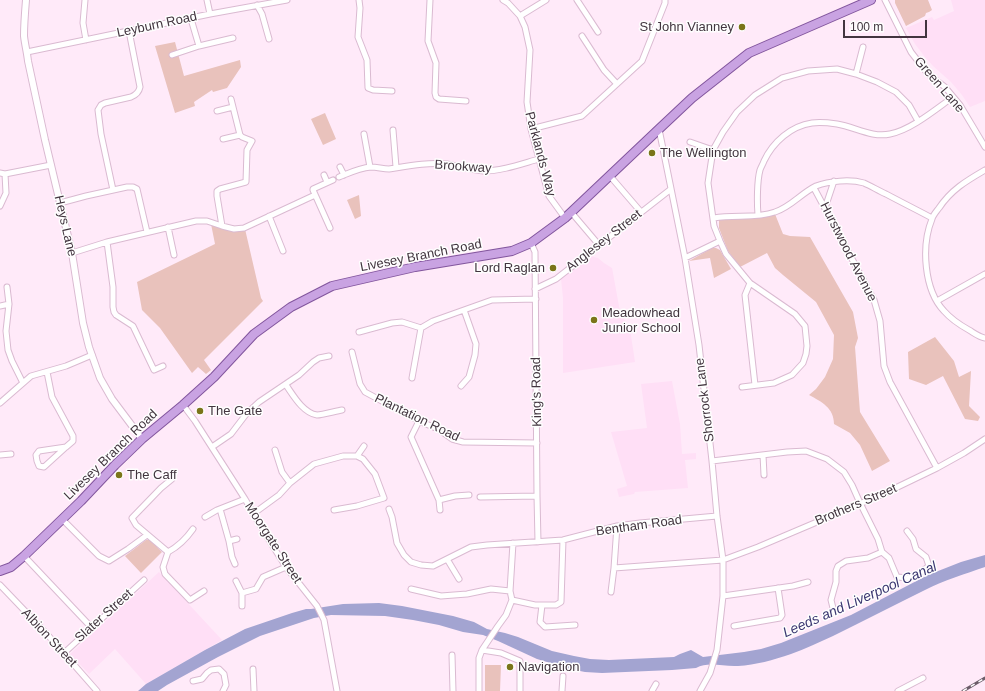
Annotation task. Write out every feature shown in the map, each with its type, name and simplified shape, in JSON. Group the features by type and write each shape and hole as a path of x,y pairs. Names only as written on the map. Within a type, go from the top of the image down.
{"main road":[{"name":"Livesey Branch Road","path":"0,571 11,567 24,556 142,439 183,406 214,377 254,334 290,307 327,288 415,267 512,251 531,243 568,215 692,98 749,53 871,0"}],"street":[{"name":"Heys Lane","path":"26,0 24,34 25,45 51,166 72,253 88,346 100,378 112,399 142,439"},
{"path":"85,0 83,23 86,40"},
{"path":"207,0 210,14"},
{"name":"Leyburn Road","path":"27,52 210,14 287,0"},
{"path":"359,0 360,8 358,37 367,60 368,88 373,90 392,91"},
{"path":"430,0 428,41 436,64 436,98 439,100 466,101"},
{"name":"Parklands Way","path":"503,0 508,3 520,16 525,27 530,50 527,102 531,129 549,196 598,245"},
{"path":"520,16 546,0"},
{"path":"577,0 598,32"},
{"path":"531,129 582,116 642,61 665,0"},
{"name":"Green Lane","path":"885,0 911,52 928,74 945,87 960,105 985,147"},
{"path":"257,5 262,14 269,40"},
{"path":"191,18 199,46"},
{"path":"113,190 100,134 98,110 101,105 105,103 134,96 139,91 140,87 129,31"},
{"path":"582,36 604,70 617,84"},
{"path":"172,55 199,46 233,38"},
{"path":"856,74 863,47"},
{"path":"742,387 774,383 792,375 803,363 807,346 805,326 794,314 750,283 726,254 714,226 708,183 713,150 723,132 737,112 755,95 782,78 808,71 837,70 856,74 877,82 896,92 909,105 918,121"},
{"path":"758,215 757,202 760,169 768,152 781,138 796,128 813,123 837,124 872,134 890,134 904,129 918,121 953,97"},
{"path":"222,226 217,191 246,182 247,150 252,141 240,135 231,99"},
{"path":"216,111 233,107"},
{"path":"393,130 396,167"},
{"name":"Shorrock Lane","path":"659,130 685,258 698,345 723,560 723,596 717,650 710,673 701,689"},
{"path":"364,134 370,167"},
{"path":"222,139 240,135"},
{"path":"690,142 713,150"},
{"name":"Brookway","path":"340,168 341,176 362,168 370,167 385,169 433,164 447,164 482,170 495,170 539,159"},
{"path":"0,206 6,193 2,174 51,166"},
{"path":"985,170 966,181 945,199 932,218 926,244 927,267 931,289 944,311 962,326 985,338"},
{"path":"324,175 327,182"},
{"path":"610,176 641,212"},
{"path":"330,228 313,190 333,180"},
{"path":"714,218 770,214 786,208 805,192 822,184 834,181 863,183 932,218"},
{"path":"825,208 834,181"},
{"path":"60,203 113,190 133,187 137,190 148,232"},
{"name":"Hurstwood Avenue","path":"814,188 874,300 880,321 884,366 890,382 937,468"},
{"name":"Anglesey Street","path":"535,289 556,279 671,189"},
{"path":"72,253 107,242 196,221 207,221 234,229 244,228 315,195"},
{"path":"269,216 283,251"},
{"path":"168,227 174,254"},
{"path":"685,258 720,241"},
{"path":"107,242 113,287 114,312 116,315 133,326 154,370 163,366"},
{"name":"King's Road","path":"531,243 535,252 538,542"},
{"path":"938,301 985,274"},
{"path":"750,283 745,295 755,385"},
{"path":"7,288 8,304 6,331 8,350 23,383"},
{"path":"359,332 392,323 402,322 421,328 433,321 492,300 536,299"},
{"path":"0,306 8,304"},
{"path":"461,386 469,376 475,355 476,344 464,310"},
{"path":"412,378 421,328"},
{"name":"Plantation Road","path":"352,352 360,384 364,392 419,421 438,429 452,439 463,442 537,443"},
{"path":"0,404 31,376 66,366 92,355"},
{"path":"212,447 231,434 247,413 259,402 299,376 319,358 329,356"},
{"path":"47,372 52,397 73,436 73,441 44,467 39,466 36,461 36,455 39,452 66,447"},
{"path":"286,385 308,411 318,415 342,410"},
{"name":"Moorgate Street","path":"183,406 212,447 286,567 318,606 324,620 337,691"},
{"path":"419,421 411,437 439,500 440,510"},
{"name":"Brothers Street","path":"614,568 723,560 758,547 860,504 964,454 985,439"},
{"path":"358,456 364,446"},
{"path":"275,450 282,472 290,483"},
{"path":"712,461 763,454 806,451 827,459 844,472 852,484 860,504 878,539 882,552 889,558 897,577 908,578 921,572 929,566 926,557 916,549 913,539 907,531"},
{"path":"0,455 11,454"},
{"path":"763,454 764,476"},
{"path":"253,514 279,495 290,483 314,464 343,456 358,456 363,459 375,474 385,501 334,510"},
{"path":"168,552 147,535 132,518 161,488 172,479"},
{"path":"439,500 455,496 469,495"},
{"path":"480,496 537,496"},
{"path":"205,517 245,499"},
{"path":"220,509 235,564"},
{"name":"Bentham Road","path":"389,509 392,517 396,543 404,555 411,562 433,566 471,547 563,540 617,526 717,516"},
{"path":"62,519 99,556 109,560 128,549 147,535"},
{"path":"611,592 617,526"},
{"path":"193,529 178,547 168,552 163,567 165,574 190,600 204,591"},
{"path":"229,541 238,539"},
{"path":"512,600 536,605 556,605 561,602 563,540"},
{"path":"479,691 480,658 482,650 506,615 512,600 510,591 513,543"},
{"path":"834,612 831,600 836,582 836,571 838,566 846,561 868,558 882,552"},
{"path":"24,556 92,628"},
{"path":"447,559 459,580"},
{"path":"242,593 256,589 263,577 286,567"},
{"name":"Slater Street","path":"64,653 144,580"},
{"path":"236,581 242,593 242,606"},
{"path":"723,596 793,586 808,582"},
{"name":"Albion Street","path":"0,585 64,653 97,691"},
{"path":"734,626 780,618 782,615 778,588"},
{"path":"411,589 441,596 467,594 491,589 510,591"},
{"path":"542,605 540,622 545,627 575,625"},
{"path":"482,650 501,653 520,661 520,691"},
{"path":"452,655 453,691"},
{"path":"253,668 254,691"},
{"path":"193,681 202,679 211,670 219,669 224,674 226,685 223,691"},
{"path":"562,691 563,676"},
{"path":"898,691 923,678"},
{"path":"652,691 656,684"}],"shaded area":[{"path":"895,0 928,0 932,10 926,13 925,16 906,26"},
{"path":"951,0 985,0 985,101 970,107 951,82 925,57 915,44 906,28 932,17 934,20 954,11"},
{"path":"175,42 184,76 240,60 241,67 227,88 213,92 212,90 194,102 195,106 175,113 155,46"},
{"path":"325,113 336,139 323,145 311,119"},
{"path":"359,195 361,216 355,219 347,200"},
{"path":"775,214 783,234 790,236 810,237 853,312 858,338 855,347 860,412 890,461 872,471 860,445 850,433 834,424 832,414 826,406 809,395 816,389 825,377 833,359 834,335 816,302 775,268 767,253 740,267 728,251 719,228 719,219"},
{"path":"211,224 245,229 261,298 263,301 204,360 211,370 206,374 198,367 192,373 160,328 142,310 137,282 215,244"},
{"path":"712,248 720,250 731,269 714,278 710,258 689,261"},
{"name":"Meadowhead Junior School","path":"590,256 598,258 612,268 620,312 630,329 635,362 563,373 563,298 561,279"},
{"path":"935,337 954,361 959,377 971,371 969,406 980,417 978,421 965,419 943,376 926,385 909,379 908,352"},
{"path":"672,381 680,424 682,454 696,453 696,459 685,460 688,488 635,492 634,494 619,497 617,489 627,486 611,432 647,428 641,384"},
{"path":"146,540 150,540 162,552 141,573 125,556"},
{"path":"159,572 222,640 146,684 115,649 89,674 70,654"},
{"path":"485,665 501,665 500,691 485,691"}],"water":[{"path":"985,555 985,567 932,586 802,650 751,665 706,665 696,668 672,670 602,673 585,672 537,659 483,635 463,632 439,625 385,616 331,615 314,618 260,636 218,657 158,691 138,691 146,684 245,629 306,609 343,604 379,603 453,616 474,622 487,629 518,637 552,651 590,659 609,660 674,657 691,650 703,657 744,652 781,643 851,615 928,575 961,562"}],"railway":[{"path":"963,691 985,678"}],"place":[{"name":"St John Vianney","path":"742,27"},
{"name":"The Wellington","path":"652,153"},
{"name":"Lord Raglan","path":"553,268"},
{"name":"Meadowhead Junior School","path":"594,320"},
{"name":"The Gate","path":"200,411"},
{"name":"The Caff","path":"119,475"},
{"name":"Navigation","path":"510,667"}],"water label":[{"name":"Leeds and Liverpool Canal","path":"860,600"}]}
